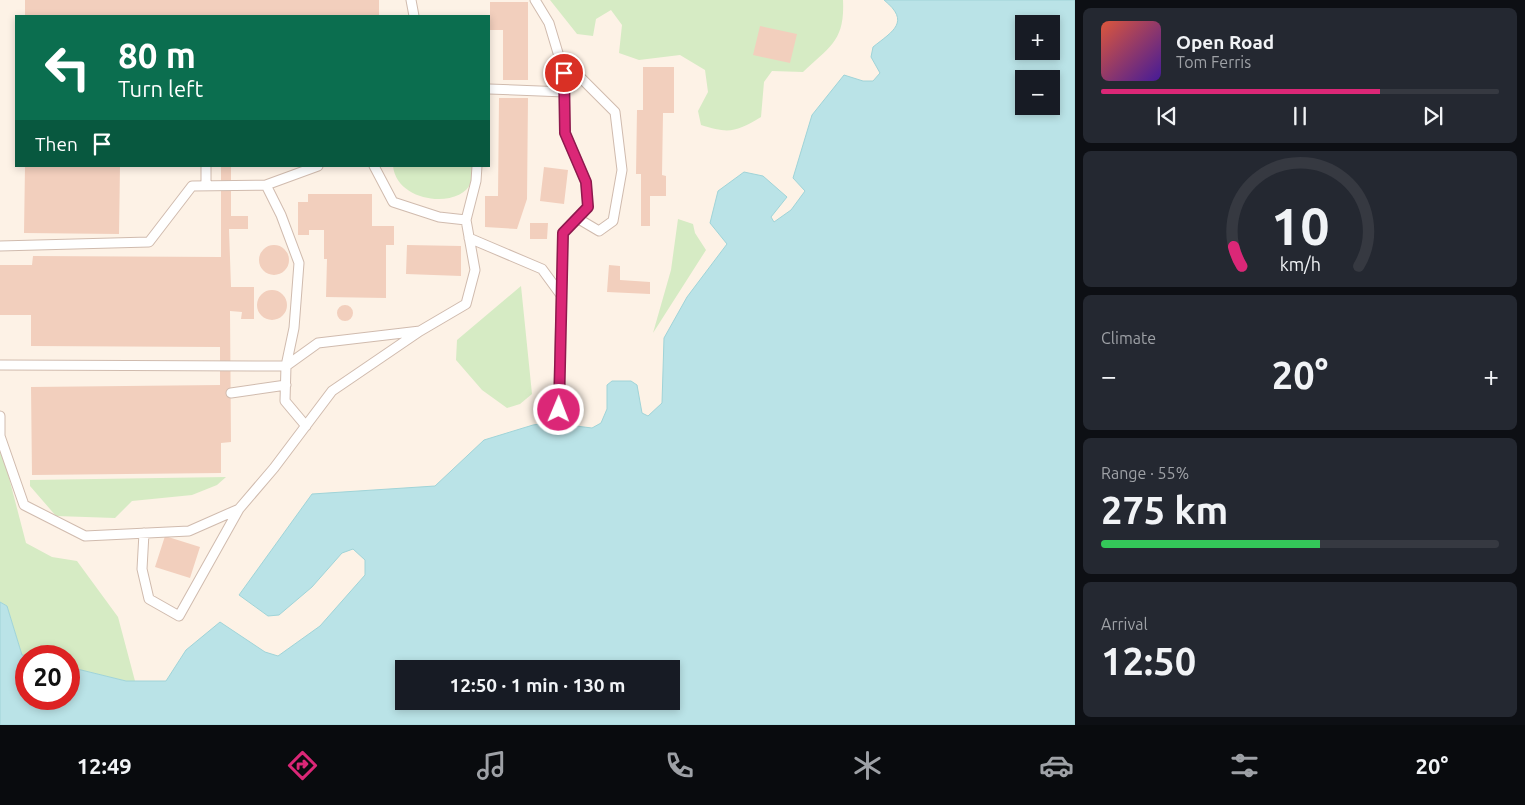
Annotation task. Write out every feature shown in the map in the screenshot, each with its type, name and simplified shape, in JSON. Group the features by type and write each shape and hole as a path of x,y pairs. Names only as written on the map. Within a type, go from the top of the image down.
{"lane":[{"path":"535,0 549,23 564,73 565,133 586,182 588,207 563,233 558,421"},
{"path":"559,56 615,112 622,170 613,221 599,231 576,218"},
{"path":"490,89 565,92"},
{"path":"206,167 206,186"},
{"path":"0,246 149,242 192,186 266,185 315,167"},
{"path":"374,167 392,202 439,217 466,220"},
{"path":"144,533 142,569 149,599 179,616 239,509 274,468 332,391 420,332 466,304 475,270 466,220 476,181 477,167"},
{"path":"266,185 281,215 299,263 294,328 286,366 285,401 306,426"},
{"path":"469,238 542,269 561,295"},
{"path":"0,365 286,366 318,343 420,332"},
{"path":"231,393 286,385"},
{"path":"0,416 0,436 24,505 85,536 189,531 239,509"}],"green space":[{"path":"550,0 843,0 843,14 834,42 803,72 772,71 764,82 761,117 745,126 732,130 719,130 701,125 698,111 708,92 705,70 680,55 639,60 619,53 622,25 611,10 596,19 593,36 577,34"},
{"path":"393,167 472,167 472,179 465,191 456,196 443,199 417,195 397,179"},
{"path":"678,219 693,224 695,233 706,250 653,333 671,270"},
{"path":"521,286 532,394 520,404 507,408 482,390 456,360 457,340"},
{"path":"0,443 26,543 52,557 77,561 118,617 135,681 126,681 80,670 80,645 19,645 7,606 0,602"},
{"path":"226,477 217,485 192,495 132,501 115,518 56,516 30,486 30,480"}],"water":[{"path":"884,0 1075,0 1075,725 0,725 0,602 7,606 19,645 15,645 15,710 80,710 80,670 126,681 166,681 186,650 220,622 265,652 278,656 320,626 365,575 365,560 353,549 342,553 312,587 279,615 268,616 239,595 312,494 435,486 484,440 533,425 558,421 592,428 601,423 607,409 607,385 612,381 631,381 637,385 642,413 648,416 662,403 664,338 687,297 727,244 710,223 718,191 744,172 763,176 787,197 771,217 774,222 791,210 805,191 793,178 812,115 844,75 863,81 873,81 880,73 871,57 873,47 896,26 898,20 896,14"}],"building":[{"path":"25,0 379,0 379,15 25,15"},
{"path":"490,2 528,2 528,80 503,80 503,30 490,30"},
{"path":"760,26 797,34 790,63 753,55"},
{"path":"643,67 674,67 674,113 663,113 662,175 666,176 666,196 650,196 650,226 641,226 641,174 636,174 637,110 643,110"},
{"path":"499,98 528,98 527,199 517,229 485,227 485,196 498,196"},
{"path":"25,167 120,167 119,234 24,233"},
{"path":"221,167 231,167 231,216 248,216 248,229 229,229 231,287 254,287 254,319 241,319 242,312 230,311 231,442 221,443 221,473 32,475 31,387 220,385 220,347 31,346 31,315 0,315 0,265 32,265 33,256 221,257"},
{"path":"544,167 568,170 564,204 540,201"},
{"path":"308,194 372,194 372,226 394,226 394,245 386,245 386,298 326,297 327,259 324,259 324,230 309,230 309,235 298,235 298,202 308,202"},
{"path":"530,223 548,223 547,239 530,239"},
{"path":"274,245 285,249 289,260 285,271 274,275 263,271 259,260 263,249"},
{"path":"407,245 461,246 461,276 406,274"},
{"path":"609,265 620,266 620,280 650,282 650,294 607,292"},
{"path":"272,290 283,294 287,305 283,316 272,320 261,316 257,305 261,294"},
{"path":"345,305 351,307 353,313 351,319 345,321 339,319 337,313 339,307"},
{"path":"165,536 200,547 190,578 155,567"}],"route":[{"path":"559,410 563,233 588,207 586,182 565,133 564,73"}]}
